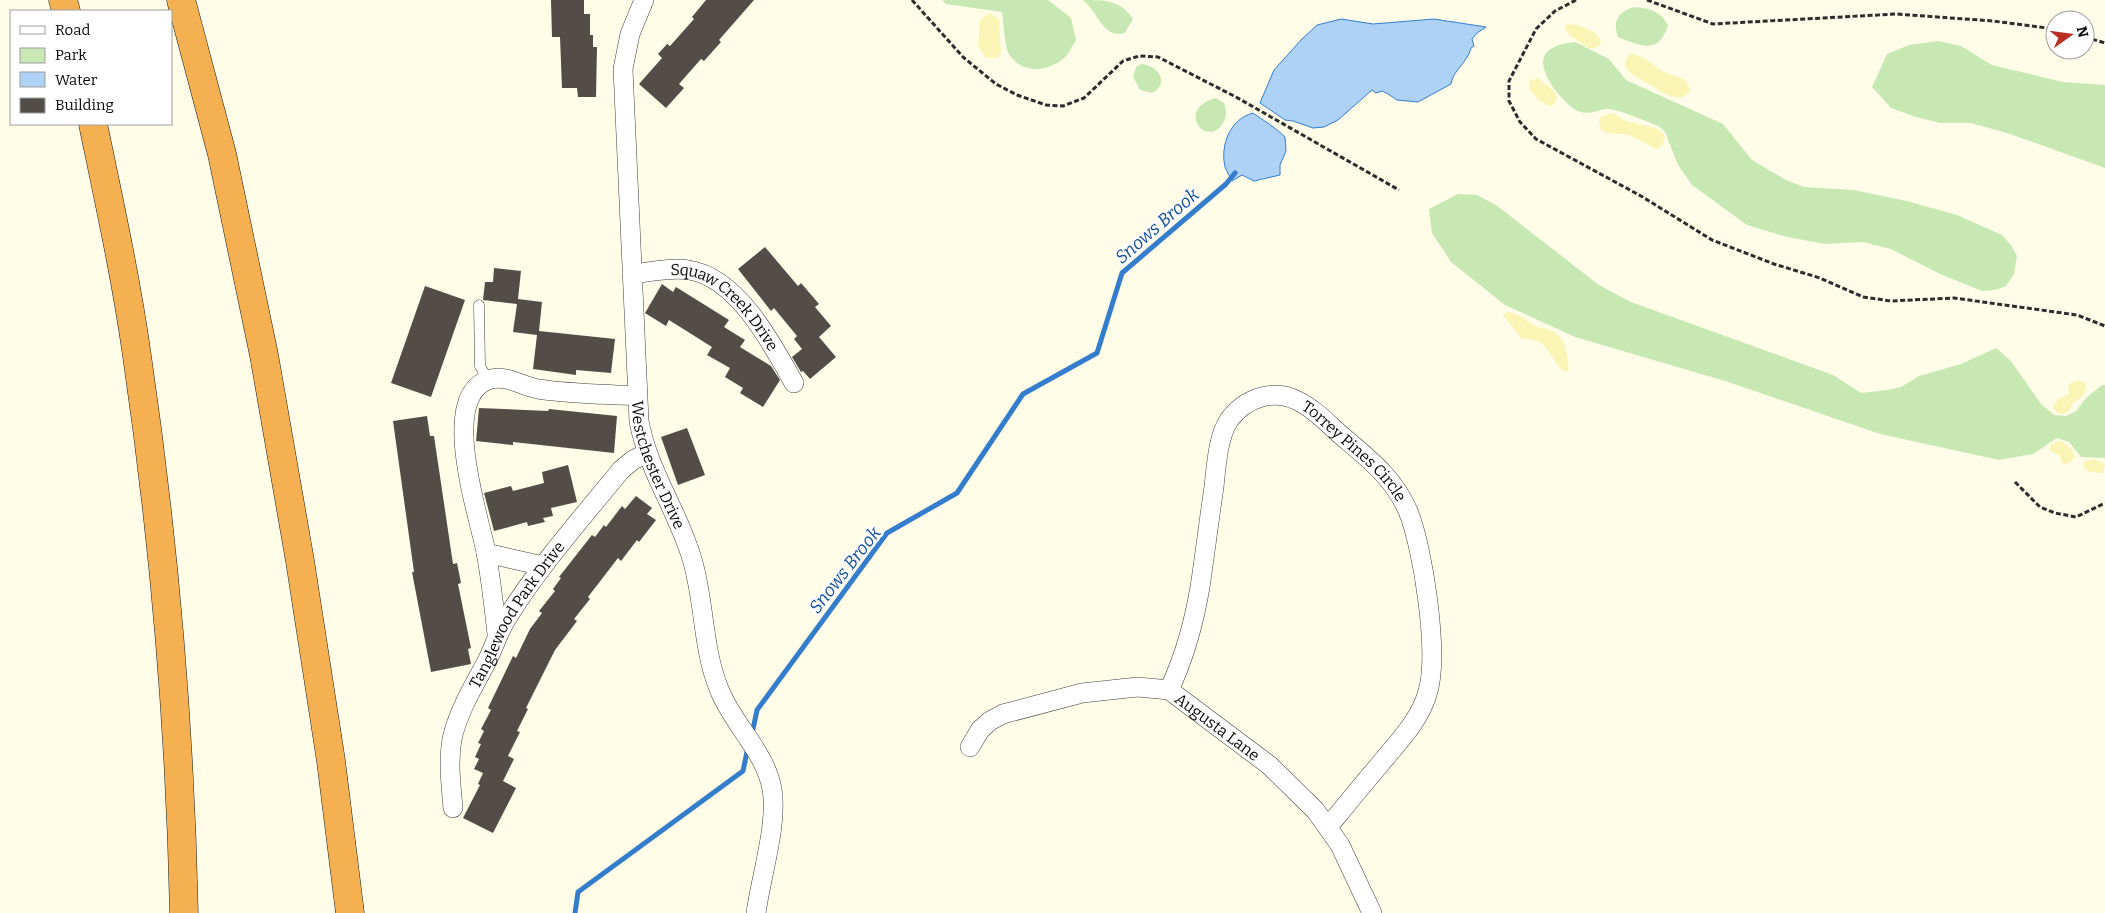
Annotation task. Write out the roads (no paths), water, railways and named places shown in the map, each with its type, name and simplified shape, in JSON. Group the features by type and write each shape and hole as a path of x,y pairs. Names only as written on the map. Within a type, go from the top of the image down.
{"highway":[{"path":"181,0 222,154 264,355 302,571 331,761 350,913"},
{"path":"93,125 137,354 155,492 169,618 178,740 184,913"}],"street":[{"name":"Westchester Drive","path":"644,0 630,34 623,69 639,422 647,453 678,522 692,560 709,658 719,690 756,750 769,777 773,803 772,822 756,913"},
{"name":"Squaw Creek Drive","path":"632,274 670,269 689,270 704,274 719,283 732,294 770,340 794,383"},
{"path":"498,634 486,552 464,449 463,423 469,399 477,387 488,380 500,378 537,389 559,392 637,396"},
{"name":"Torrey Pines Circle","path":"1169,690 1190,639 1200,587 1217,460 1227,423 1242,405 1253,399 1280,396 1298,401 1378,467 1398,493 1408,511 1420,551 1430,626 1432,668 1429,690 1422,709 1405,734 1328,827"},
{"name":"Tanglewood Park Drive","path":"453,808 450,775 452,740 462,709 493,649 498,634 543,566 621,470 633,460 647,453"},
{"path":"486,552 543,566"},
{"name":"Augusta Lane","path":"970,747 980,730 990,721 1003,714 1082,693 1138,687 1169,690 1269,765 1315,810 1340,845 1372,913"}],"lane":[{"path":"479,305 480,366 488,380"}],"water":[{"path":"1341,19 1373,24 1434,19 1486,27 1472,39 1474,46 1455,74 1451,84 1418,102 1397,100 1382,91 1376,93 1372,90 1338,120 1324,127 1313,128 1285,120 1260,103 1274,70 1301,40 1317,25"},
{"path":"1253,113 1285,137 1286,151 1280,165 1280,175 1254,181 1242,175 1232,181 1225,167 1224,159 1228,134 1238,121"}],"waterway":[{"name":"Snows Brook","path":"752,734 757,710 887,533 957,493 1023,394 1097,353 1122,273 1226,184 1235,173"},
{"name":"Snows Brook","path":"575,913 578,892 743,771 748,747"}]}
